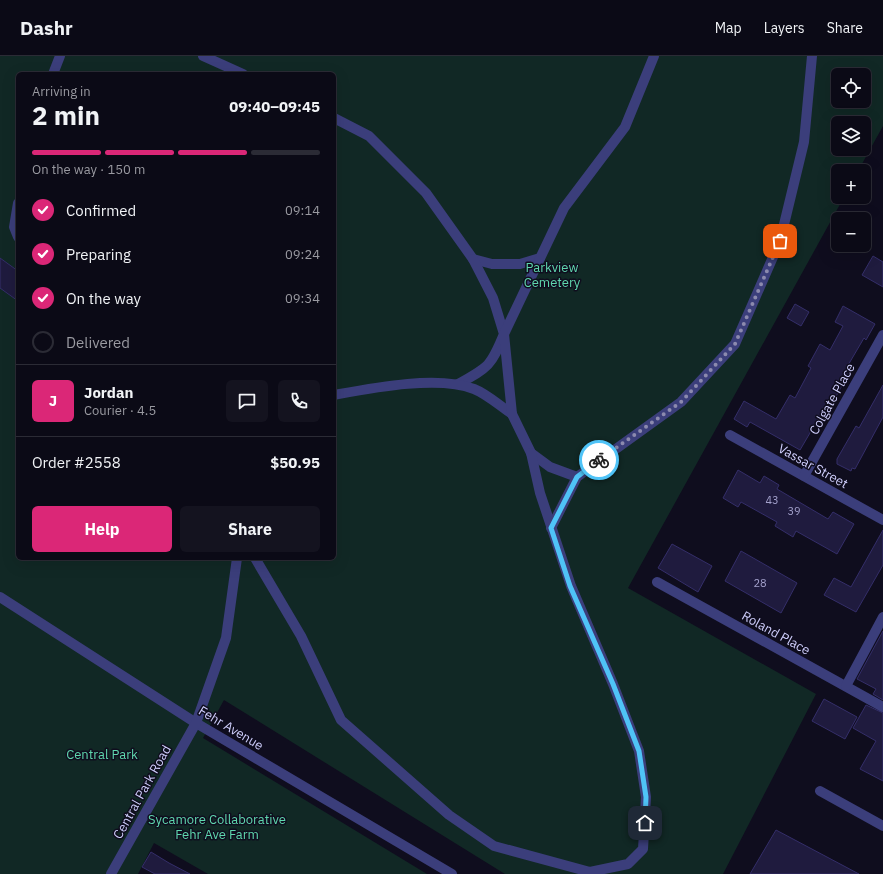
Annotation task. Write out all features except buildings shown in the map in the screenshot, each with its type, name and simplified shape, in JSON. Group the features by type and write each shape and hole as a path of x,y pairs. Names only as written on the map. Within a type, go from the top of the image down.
{"street":[{"path":"53,72 60,56"},
{"path":"203,56 239,72"},
{"path":"458,384 482,371 493,360 564,208 625,127 654,56"},
{"path":"551,528 577,477 681,402 735,344 780,241 804,142 812,56"},
{"path":"255,560 301,636 341,720 449,815 494,846 590,872 628,864 643,849 646,797 639,751 613,684 570,586 540,493 531,454 512,414 504,334 493,298 473,259 421,188 369,136 336,119"},
{"path":"16,215 14,227 16,232"},
{"path":"473,259 492,264 520,264 540,258"},
{"name":"Colgate Place","path":"804,476 883,335"},
{"path":"336,395 393,385 458,384 476,390 512,414"},
{"name":"Vassar Street","path":"730,435 883,520"},
{"path":"531,454 550,467 577,477"},
{"name":"Central Park Road","path":"111,874 196,723 226,638 237,560"},
{"name":"Roland Place","path":"657,582 883,707"},
{"name":"Fehr Avenue","path":"0,597 196,723 452,874"},
{"path":"846,686 883,617"},
{"path":"820,791 883,826"}],"green space":[{"name":"Parkview Cemetery","path":"0,56 883,56 883,126 871,148 871,116 831,116 831,156 866,156 862,164 831,164 831,204 840,204 836,212 831,212 831,221 628,588 816,694 723,874 505,874 224,700 203,738 427,874 208,874 154,843 138,874 0,874"}],"way so far":[{"path":"599,460 681,402 735,344 780,241"}],"route":[{"path":"599,460 577,477 551,528 570,586 613,684 639,751 646,797 645,823"}],"park label":[{"name":"Central Park","path":"102,754"},
{"name":"Sycamore Collaborative Fehr Ave Farm","path":"217,826"}]}
